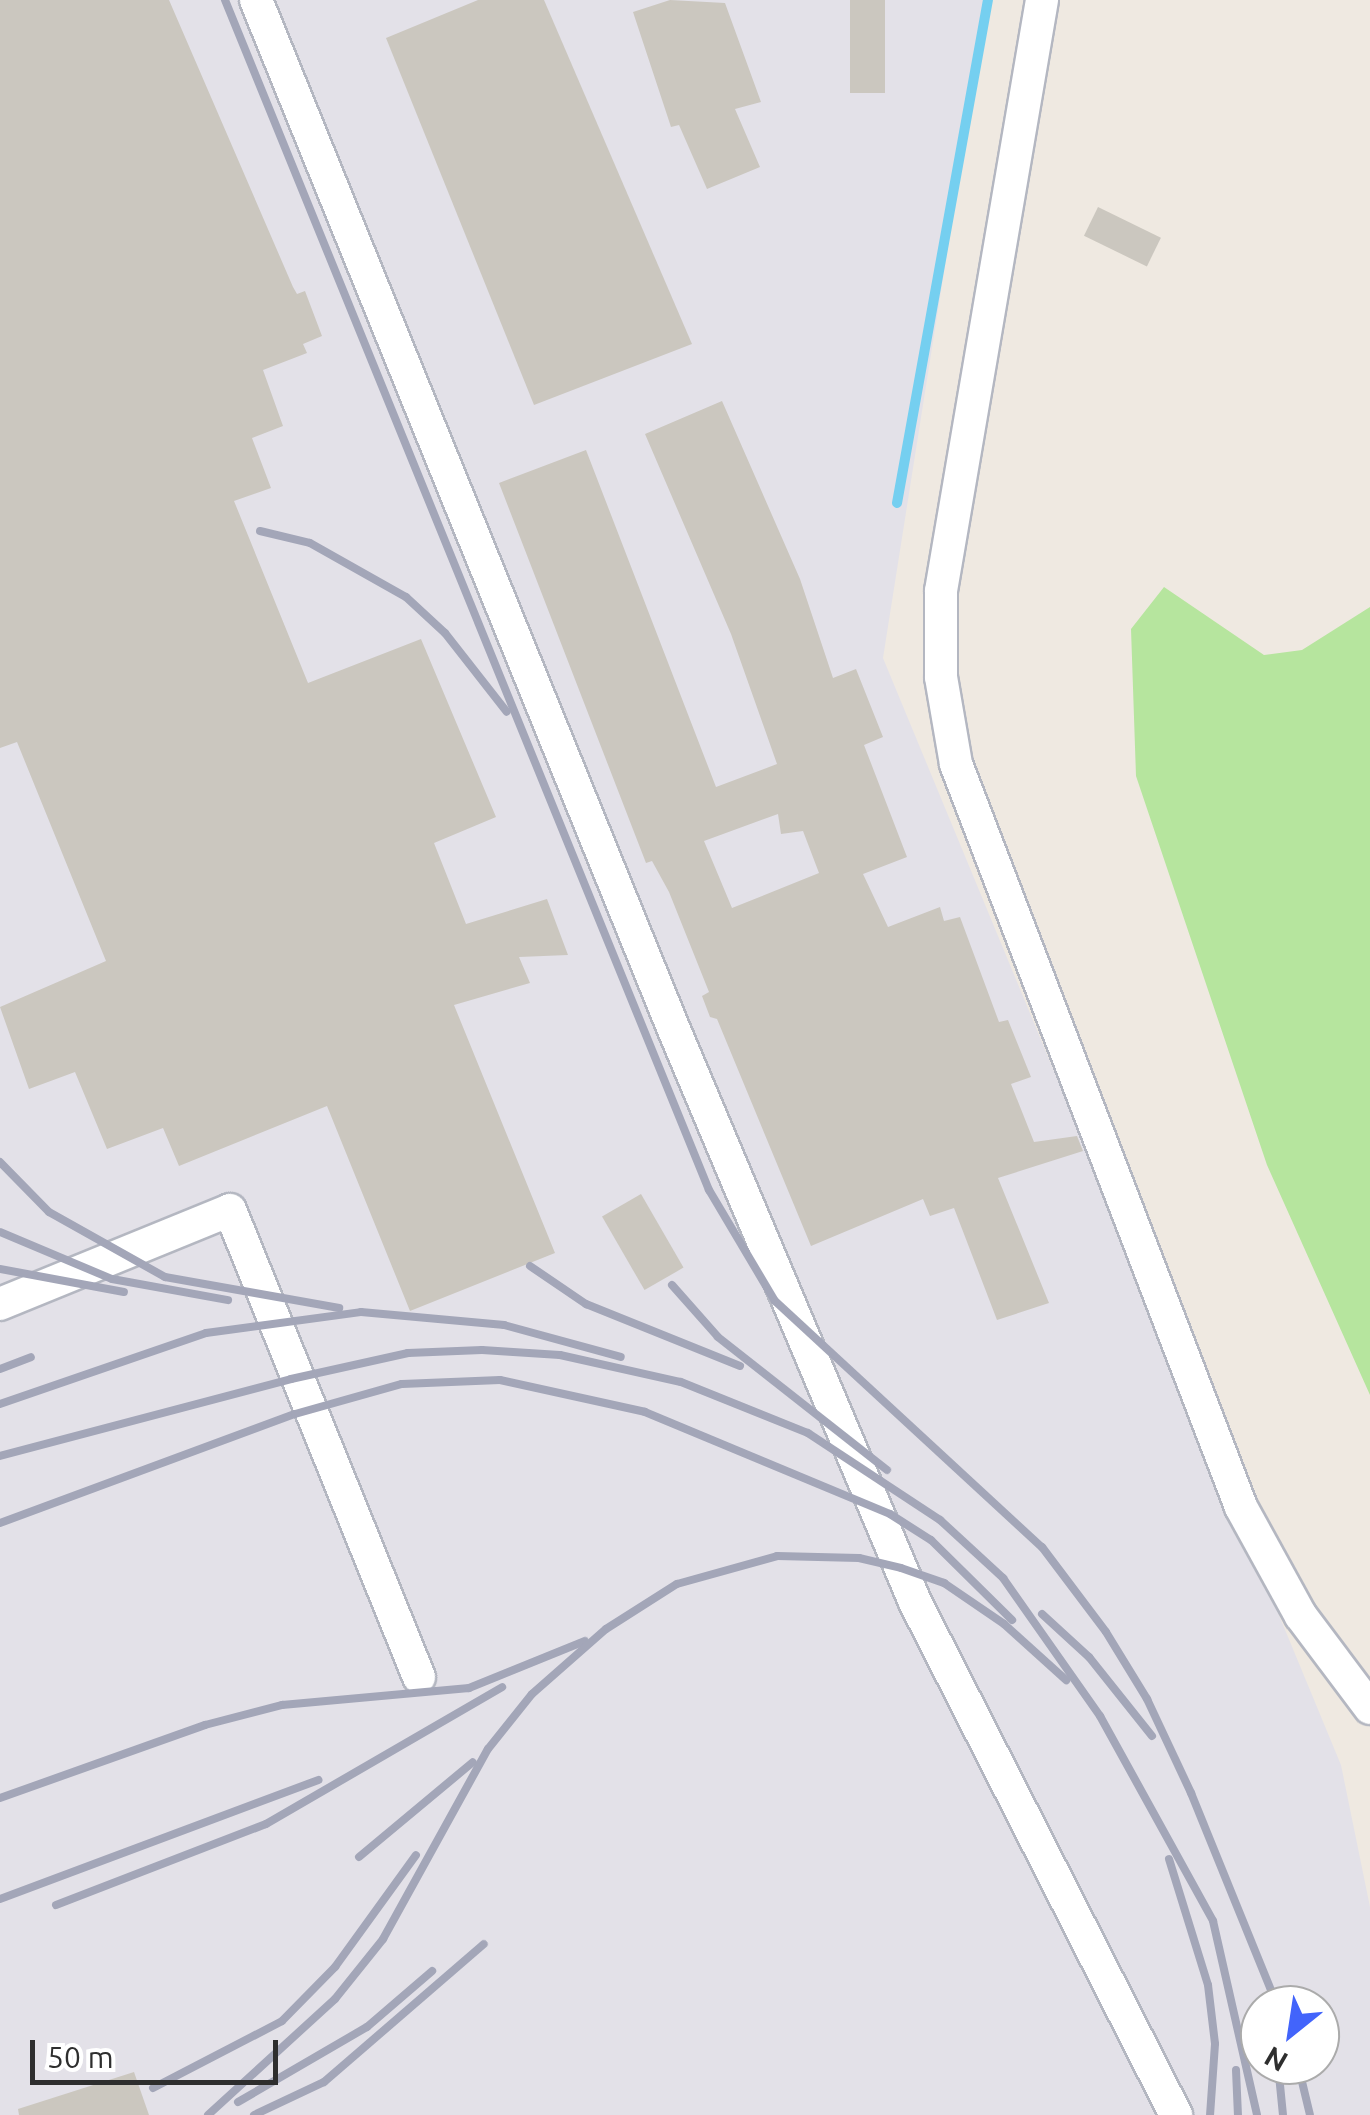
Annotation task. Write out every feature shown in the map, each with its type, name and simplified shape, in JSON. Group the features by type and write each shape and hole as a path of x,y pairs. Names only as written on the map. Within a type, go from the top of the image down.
{"street":[{"path":"256,0 672,1025 915,1602 1176,2115"},
{"path":"1042,0 942,591 942,677 956,764 1241,1507 1302,1616 1370,1708"},
{"path":"0,1304 230,1210 420,1677"}],"shaded area":[{"path":"0,0 987,0 883,658 1341,1765 1370,1907 1370,2115 0,2115"}],"green space":[{"path":"1164,587 1264,655 1302,650 1370,607 1370,1395 1267,1165 1136,776 1131,629"}],"building":[{"path":"0,0 169,0 293,287 297,294 305,291 322,336 303,344 307,353 263,370 283,426 252,438 271,488 234,501 308,683 421,639 496,817 434,843 466,924 547,899 568,955 519,957 530,983 454,1005 555,1253 410,1311 327,1106 179,1166 163,1128 107,1149 75,1072 29,1089 0,1007 106,961 17,742 0,748"},
{"path":"478,0 544,0 692,344 534,405 386,38"},
{"path":"670,0 725,3 761,102 735,109 760,167 707,189 679,125 671,127 633,12"},
{"path":"850,0 885,0 885,93 850,93"},
{"path":"1098,207 1161,238 1147,266 1084,236"},
{"path":"722,401 800,579 833,678 856,669 883,737 864,745 907,857 863,874 888,927 940,907 944,921 960,917 999,1022 1008,1020 1031,1077 1011,1084 1034,1142 1077,1136 1083,1151 998,1178 1049,1303 997,1320 954,1208 930,1216 923,1199 811,1246 717,1019 710,1017 702,996 709,992 669,892 652,861 646,863 499,483 586,450 716,787 777,764 731,634 645,434","holes":["778,814 781,834 803,831 819,873 732,908 704,841"]},
{"path":"641,1194 684,1268 645,1290 602,1216"},
{"path":"134,2072 149,2115 19,2115 18,2109"}],"waterway":[{"path":"897,503 988,0"}],"railway":[{"path":"225,0 709,1190 775,1301 1042,1547 1106,1632 1147,1699 1191,1793 1269,1985"},
{"path":"260,531 310,543 406,597 445,633 507,712"},
{"path":"0,1162 49,1212 165,1277 339,1308"},
{"path":"0,1232 112,1279 228,1300"},
{"path":"530,1266 586,1304 740,1366"},
{"path":"0,1269 124,1292"},
{"path":"672,1285 718,1337 887,1470"},
{"path":"0,1404 206,1333 361,1312 504,1325 621,1357"},
{"path":"0,1456 291,1379 408,1353 482,1350 560,1355 681,1382 808,1433 940,1520 1003,1578 1100,1716 1213,1921 1257,2115"},
{"path":"0,1369 31,1357"},
{"path":"0,1523 295,1414 402,1384 500,1380 645,1412 890,1514 931,1540 1012,1620"},
{"path":"208,2115 335,1999 383,1939 488,1749 532,1694 606,1629 677,1584 777,1556 859,1558 901,1568 944,1583 1004,1624 1066,1680"},
{"path":"1042,1614 1089,1657 1152,1736"},
{"path":"0,1798 205,1725 282,1705 469,1688 585,1641"},
{"path":"56,1905 266,1824 502,1687"},
{"path":"359,1857 473,1762"},
{"path":"0,1899 318,1780"},
{"path":"153,2088 282,2021 335,1967 416,1855"},
{"path":"1169,1859 1208,1985 1215,2044 1210,2115"},
{"path":"254,2115 324,2082 484,1944"},
{"path":"238,2102 367,2027 432,1971"},
{"path":"1236,2070 1238,2115"},
{"path":"1280,2085 1283,2115"},
{"path":"1303,2085 1310,2115"}]}
